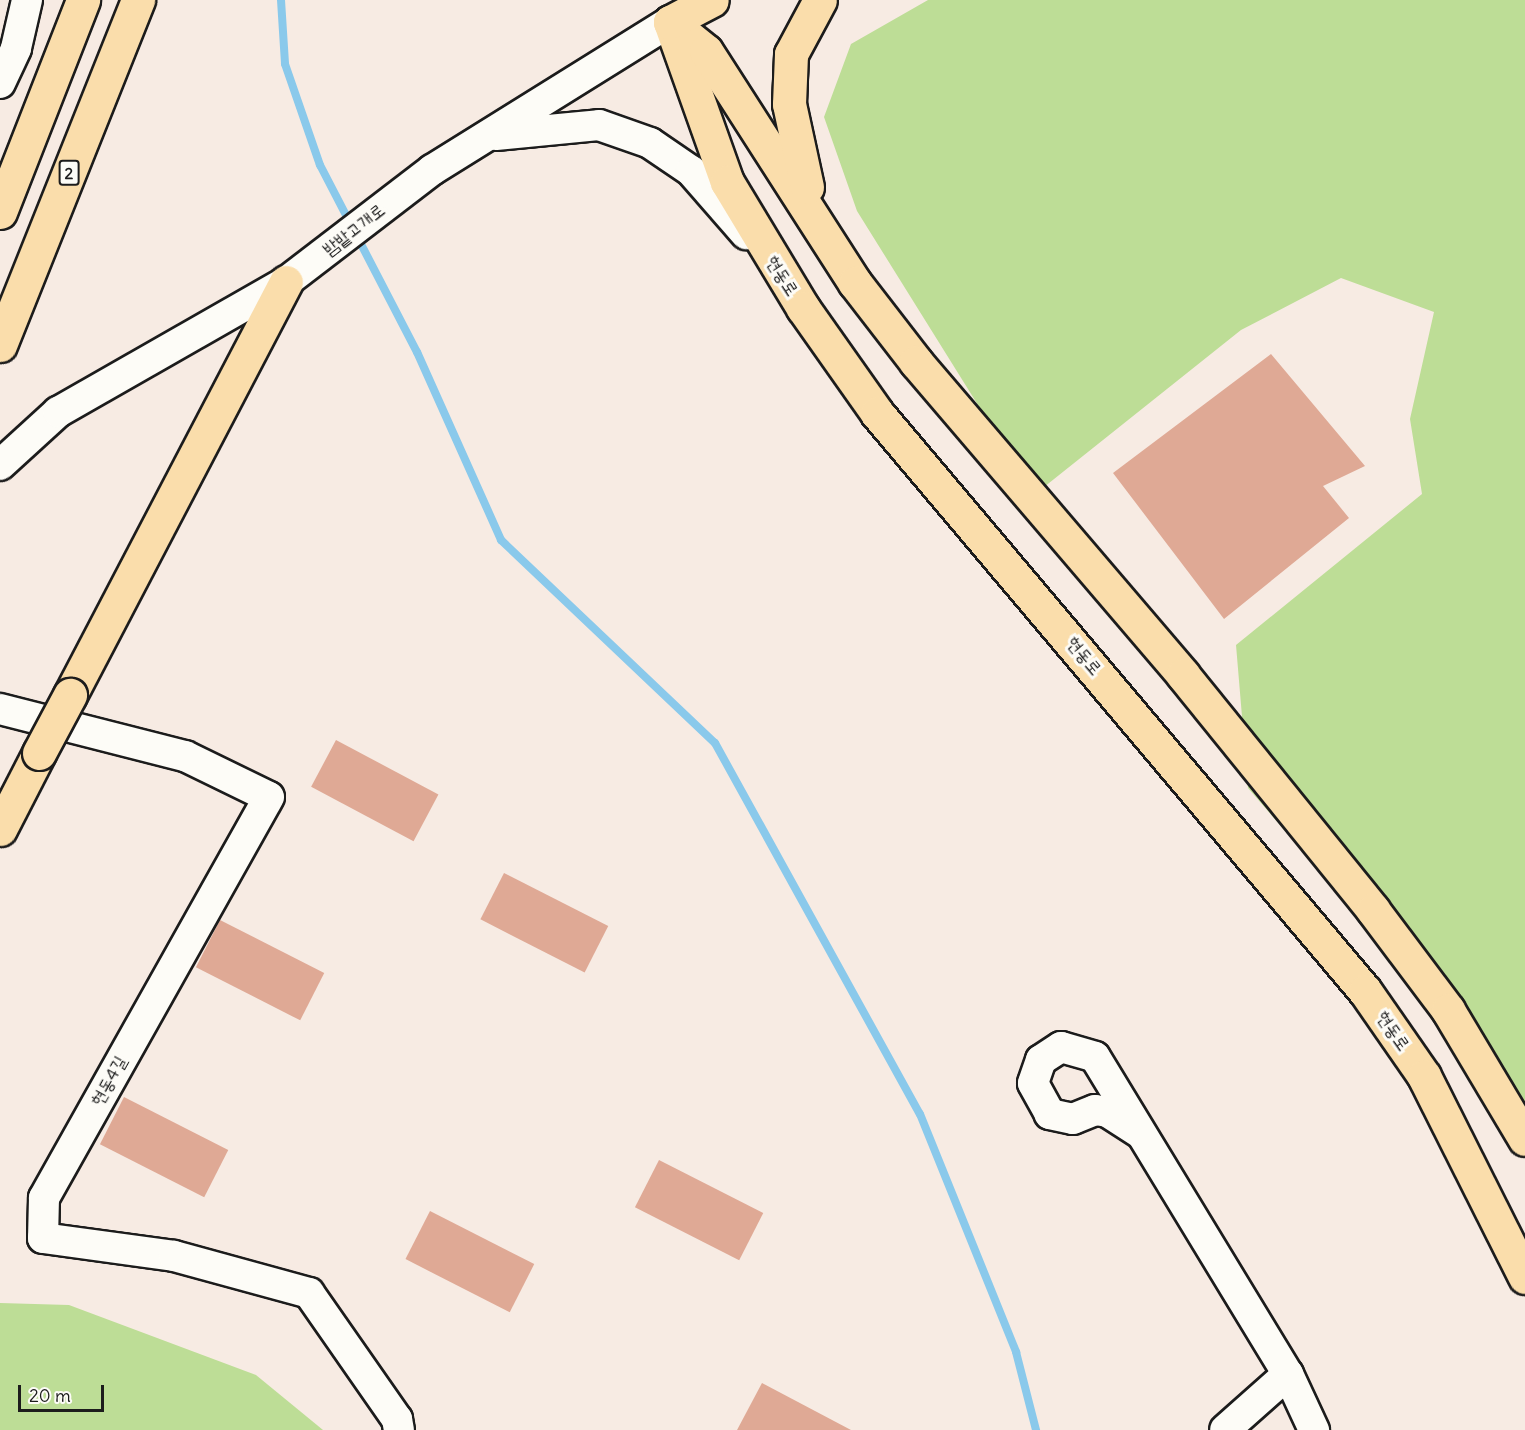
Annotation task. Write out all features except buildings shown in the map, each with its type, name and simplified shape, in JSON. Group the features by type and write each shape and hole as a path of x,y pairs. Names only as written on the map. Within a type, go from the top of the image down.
{"main road":[{"path":"0,212 83,0"},
{"name":"2","path":"0,345 138,0"},
{"name":"밤밭고개로","path":"668,7 712,0"},
{"path":"819,0 791,54 789,105 800,170 836,255"},
{"path":"668,7 706,51 836,255 916,362 1183,675 1373,910 1448,1010 1525,1139"},
{"name":"현동로","path":"668,7 728,182 802,308 877,413 1365,991 1424,1076 1525,1277"},
{"path":"0,829 286,282"}],"street":[{"path":"0,83 16,48 27,0"},
{"name":"밤밭고개로","path":"0,465 58,412 286,282 432,170 484,137 668,7"},
{"path":"484,137 598,125 650,143 691,171 727,209 802,308"},
{"name":"현동4길","path":"0,709 185,756 269,797 44,1198 43,1238 174,1256 309,1293 397,1419 399,1430"},
{"path":"1140,1133 1288,1374 1314,1430"},
{"path":"1225,1430 1288,1374"}],"green space":[{"path":"928,0 1525,0 1525,1108 1248,788 1236,645 1422,494 1410,419 1434,312 1341,278 1241,330 1034,495 857,211 824,117 851,44"},
{"path":"0,1303 69,1305 256,1375 323,1430 0,1430"}],"waterway":[{"path":"281,0 285,64 320,165 417,352 501,540 715,743 920,1114 1016,1352 1036,1430"}]}
